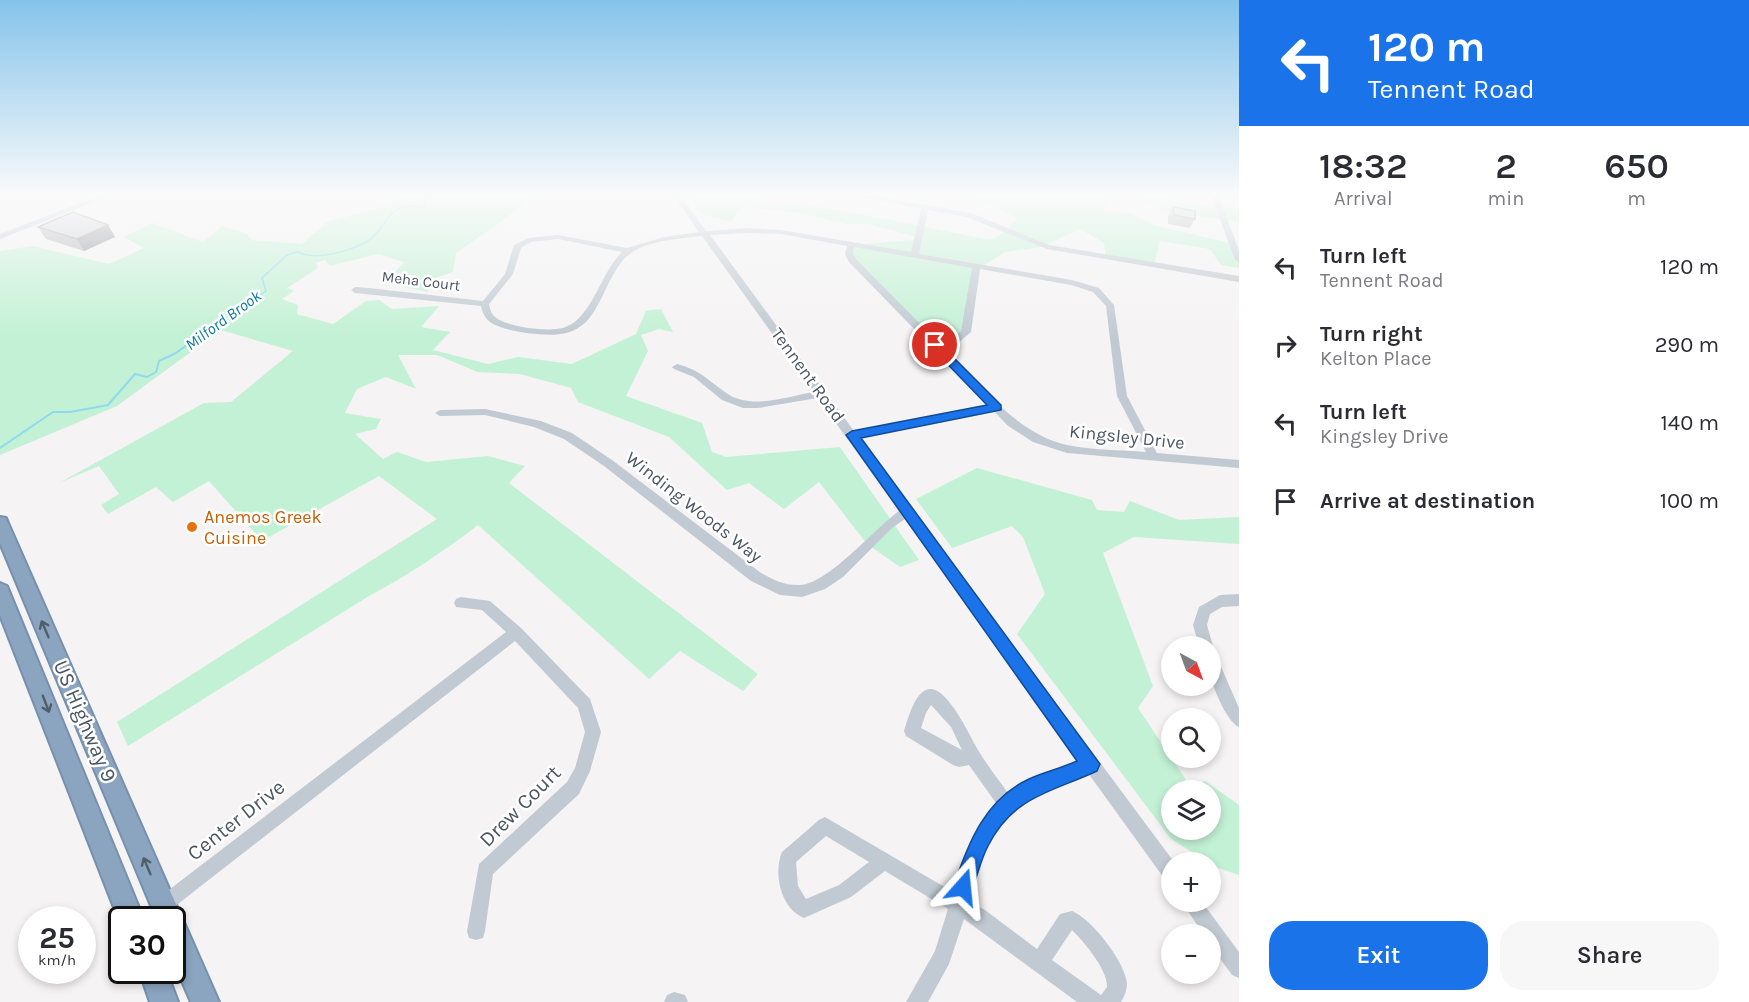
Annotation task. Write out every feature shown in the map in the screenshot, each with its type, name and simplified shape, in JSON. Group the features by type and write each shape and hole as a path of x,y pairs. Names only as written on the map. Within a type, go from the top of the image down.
{"highway":[{"name":"US Highway 9","path":"0,523 164,906"},
{"name":"US Highway 9","path":"0,591 125,906"},
{"name":"US Highway 9","path":"186,957 205,1002"},
{"path":"157,984 164,1002"}],"street":[{"path":"526,242 517,247 509,274 485,304 490,317 506,325 549,333 573,328 586,317 616,263 628,251 656,242"},
{"path":"582,242 628,251"},
{"name":"Tennent Road","path":"711,242 1161,860"},
{"path":"838,242 1096,290 1107,299 1111,307 1122,396 1154,457"},
{"path":"915,255 918,242"},
{"path":"1030,242 1047,247 1239,279"},
{"name":"Kingsley Drive","path":"851,244 849,254 852,260 996,408 1022,431 1056,446 1239,464"},
{"path":"1236,244 1239,260"},
{"path":"935,345 955,341 966,332 976,266"},
{"name":"Meha Court","path":"355,290 375,289 407,296 485,304"},
{"path":"677,367 699,375 726,398 743,405 758,405 822,394"},
{"path":"852,435 996,408"},
{"name":"Winding Woods Way","path":"440,413 485,412 537,424 568,436 608,463 756,577 785,590 804,591 823,586 885,526 906,512"},
{"path":"1203,636 1200,626 1204,611 1220,601 1239,600"},
{"name":"Drew Court","path":"461,603 485,605 516,632 585,704 593,732 582,771 573,788 485,870 476,931"},
{"name":"Center Drive","path":"182,906 336,771 516,632"},
{"path":"1221,684 1233,712 1239,720"},
{"path":"973,756 1006,804"},
{"path":"915,1002 938,966 980,839 1006,804 1033,786 1065,776 1091,764"},
{"path":"884,861 845,891 804,909 798,905 790,892 789,858 825,826 884,861 958,905 1094,1002"},
{"path":"1198,912 1239,968"},
{"path":"1039,963 1066,921 1078,922 1087,932 1117,981 1117,989 1108,1002"}],"green space":[{"path":"133,242 274,242 302,244 305,242 472,242 456,253 453,272 429,280 428,292 385,283 404,262 378,254 330,266 325,260 316,263 318,268 287,288 294,291 282,299 298,305 297,314 333,324 366,301 379,300 392,309 439,306 421,327 450,332 433,350 488,364 518,357 572,364 636,334 646,311 661,309 673,332 659,329 641,335 648,351 626,396 702,423 712,452 726,457 840,447 919,560 900,567 867,544 819,482 784,509 749,483 727,490 669,437 578,402 571,388 520,374 478,372 437,355 398,355 416,389 386,377 357,389 345,413 381,419 376,429 355,434 383,459 397,452 426,462 488,456 525,466 509,483 758,674 743,691 680,651 649,679 478,525 411,572 128,746 117,722 437,519 379,476 262,541 209,481 173,502 156,487 108,514 101,505 119,494 99,466 59,483 204,403 231,402 293,351 221,330 117,406 0,455 0,251 33,246 109,264 144,248"},
{"path":"891,242 1052,242 1041,247 1005,252 980,268 966,336 937,348 849,253 851,245"},
{"path":"1102,242 1160,242 1154,266 1106,258"},
{"path":"1165,242 1225,242 1234,244 1239,256 1239,268 1221,265 1210,249"},
{"path":"977,468 1092,500 1097,510 1124,512 1130,501 1179,520 1239,517 1239,544 1134,537 1103,553 1153,686 1138,708 1161,742 1161,768 1178,768 1186,780 1161,780 1161,826 1017,634 1045,594 1023,537 1012,526 952,548 916,499"},
{"path":"1221,792 1239,805 1239,875 1221,869 1221,852 1192,852 1173,840 1221,840"}],"waterway":[{"name":"Milford Brook","path":"209,329 266,291 262,278 287,255 298,252 306,255 327,255 350,249 365,242"},
{"name":"Milford Brook","path":"0,448 53,412 70,412 108,405 135,374 147,377 156,372 159,361 176,353 211,327"}],"place":[{"name":"Anemos Greek Cuisine","path":"192,527"}],"route":[{"path":"935,345 996,408 852,435 1091,764 1065,776 1033,786 1006,804 980,839 963,887"}]}
